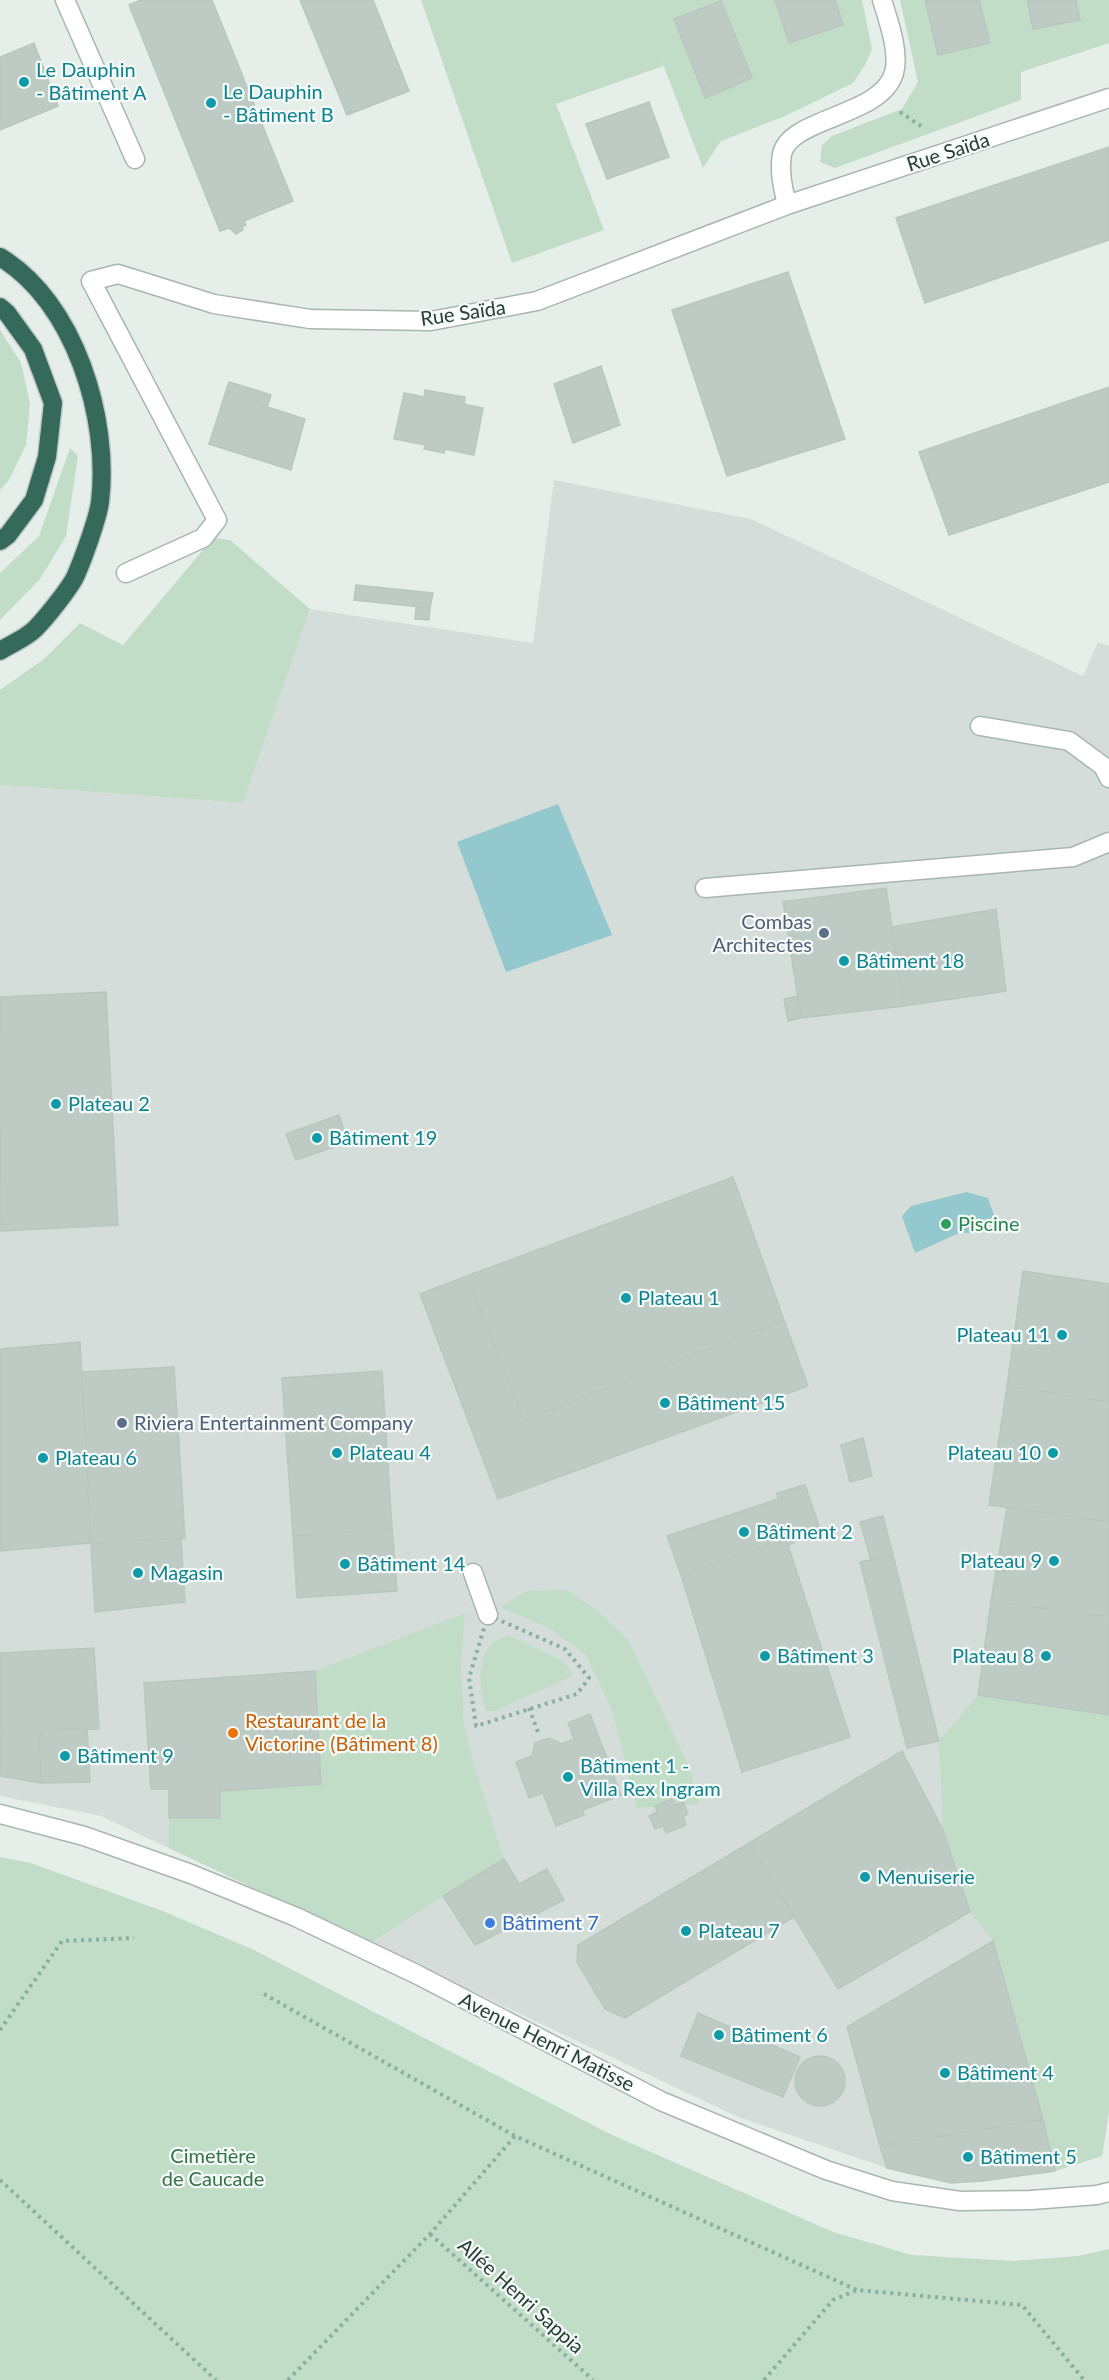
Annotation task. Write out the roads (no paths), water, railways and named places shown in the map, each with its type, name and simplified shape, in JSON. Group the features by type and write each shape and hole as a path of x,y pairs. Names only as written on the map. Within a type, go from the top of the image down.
{"highway":[{"path":"0,257 9,262 43,295 75,344 95,406 102,451 100,503 76,577 34,630 0,651"},
{"path":"0,308 7,313 33,349 53,403 47,457 34,500 8,535 0,541"}],"street":[{"path":"65,0 135,159"},
{"path":"787,205 781,178 782,152 795,136 877,97 894,73 895,45 882,0"},
{"name":"Rue Saïda","path":"126,573 203,538 217,520 91,281 118,274 214,304 310,319 431,321 537,301 787,205 1109,98"},
{"path":"980,726 1069,741 1103,766 1109,778"},
{"path":"705,888 1073,857 1109,842"},
{"path":"472,1573 488,1615"},
{"name":"Avenue Henri Matisse","path":"0,1814 84,1836 180,1870 296,1917 416,1974 661,2101 826,2170 892,2190 960,2201 1031,2200 1098,2195 1109,2192"}],"water":[{"path":"558,804 612,935 506,972 457,842"},
{"name":"Piscine","path":"966,1192 988,1198 994,1215 980,1233 959,1233 915,1253 902,1216 911,1206"}],"place":[{"name":"Le Dauphin - Bâtiment A","path":"24,82"},
{"name":"Le Dauphin - Bâtiment B","path":"211,103"},
{"name":"Combas Architectes","path":"824,933"},
{"name":"Bâtiment 18","path":"844,961"},
{"name":"Plateau 2","path":"56,1104"},
{"name":"Bâtiment 19","path":"317,1138"},
{"name":"Piscine","path":"946,1224"},
{"name":"Plateau 1","path":"626,1298"},
{"name":"Plateau 11","path":"1062,1335"},
{"name":"Bâtiment 15","path":"665,1403"},
{"name":"Riviera Entertainment Company","path":"122,1423"},
{"name":"Plateau 4","path":"337,1453"},
{"name":"Plateau 10","path":"1053,1453"},
{"name":"Plateau 6","path":"43,1458"},
{"name":"Bâtiment 2","path":"744,1532"},
{"name":"Plateau 9","path":"1054,1561"},
{"name":"Bâtiment 14","path":"345,1564"},
{"name":"Magasin","path":"138,1573"},
{"name":"Bâtiment 3","path":"765,1656"},
{"name":"Plateau 8","path":"1046,1656"},
{"name":"Restaurant de la Victorine (Bâtiment 8)","path":"233,1733"},
{"name":"Bâtiment 9","path":"65,1756"},
{"name":"Bâtiment 1 - Villa Rex Ingram","path":"568,1777"},
{"name":"Menuiserie","path":"865,1877"},
{"name":"Bâtiment 7","path":"490,1923"},
{"name":"Plateau 7","path":"686,1931"},
{"name":"Bâtiment 6","path":"719,2035"},
{"name":"Bâtiment 4","path":"945,2073"},
{"name":"Bâtiment 5","path":"968,2157"}],"park label":[{"name":"Cimetière de Caucade","path":"213,2168"}]}
